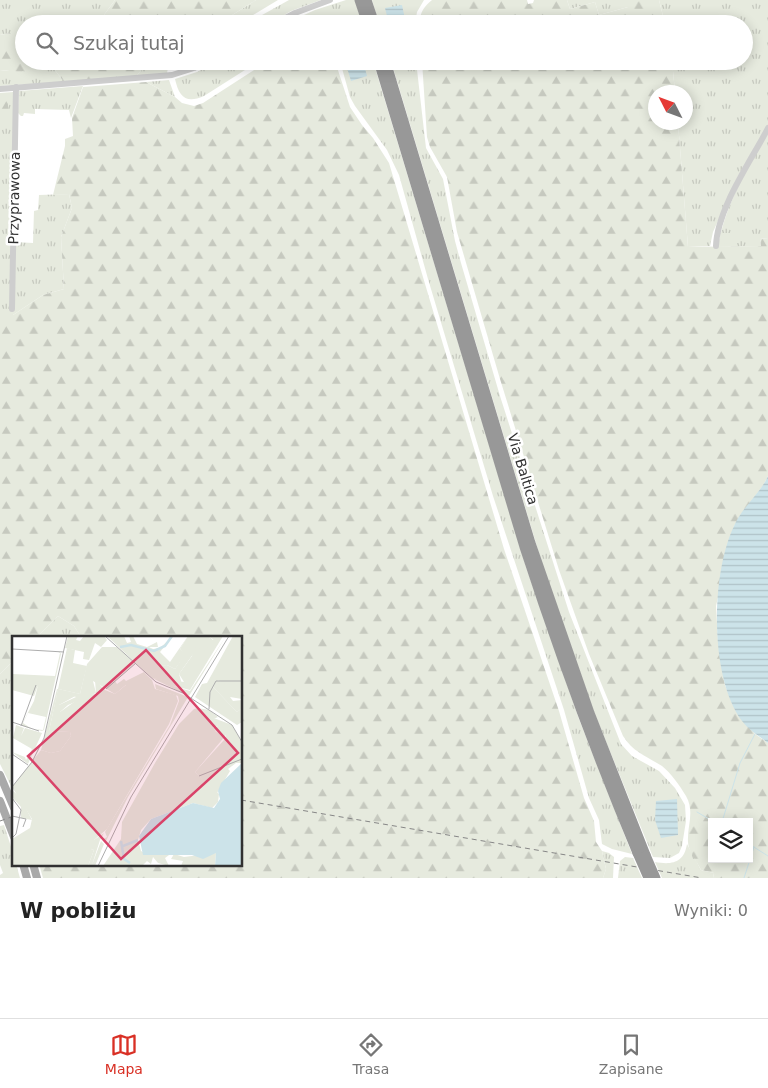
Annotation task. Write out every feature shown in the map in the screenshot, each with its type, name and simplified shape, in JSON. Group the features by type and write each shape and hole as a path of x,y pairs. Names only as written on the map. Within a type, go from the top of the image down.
{"highway":[{"path":"360,0 364,15"},
{"path":"368,0 372,15"},
{"name":"Via Baltica","path":"381,70 530,564 583,716 641,854 656,878"},
{"name":"Via Baltica","path":"389,70 528,534 551,605 648,878"}],"main road":[{"path":"0,775 12,803"},
{"path":"0,801 12,832"}],"street":[{"path":"291,15 330,0"},
{"path":"0,88 172,75 188,70"},
{"name":"Przyprawowa","path":"12,309 16,87"},
{"path":"716,246 717,233 734,188 768,128"}],"green space":[{"path":"0,0 115,0 104,15 15,15 15,36 10,33 0,35"},
{"path":"115,0 256,0 232,15 104,15"},
{"path":"256,0 278,0 253,15 232,15"},
{"path":"289,0 321,0 284,15 262,15"},
{"path":"346,0 355,0 359,15 304,15"},
{"path":"372,0 424,0 416,15 376,15"},
{"path":"432,0 527,0 528,4 533,3 534,0 567,0 570,9 595,2 599,15 421,15"},
{"path":"567,0 628,0 628,7 599,15 595,2 570,9"},
{"path":"628,0 659,0 663,15 599,15 628,7"},
{"path":"659,0 768,0 768,125 738,176 713,232 710,246 688,247 679,130 693,130 693,85 674,85 673,70 753,70 753,15 663,15"},
{"path":"15,34 15,70 30,70 19,72 0,70 0,35"},
{"path":"15,69 55,70 64,82 0,86 0,70 9,71"},
{"path":"55,70 142,70 136,76 64,82"},
{"path":"142,70 168,70 167,73 136,76"},
{"path":"201,70 245,70 204,96 188,99 181,94 175,79"},
{"path":"254,70 338,70 350,107 389,163 504,549 559,711 584,798 594,821 596,842 602,851 606,869 603,878 43,878 40,866 242,866 242,636 80,636 74,626 58,616 38,636 12,636 12,662 0,674 0,315 13,315 43,295 64,289 61,237 72,208 69,194 53,195 65,139 73,136 72,118 83,87 146,82 175,97 182,103 194,106 203,103"},
{"path":"342,70 376,70 526,567 579,719 632,854 612,849 602,844 599,820 589,798 564,710 493,496 399,175 387,150 350,97"},
{"path":"394,70 417,70 426,148 443,179 455,241 500,396 569,612 621,744 632,756 659,771 675,788 685,805 686,821 682,846 679,853 670,858 653,857 594,712 541,560"},
{"path":"423,70 673,70 674,85 648,85 648,130 679,130 688,247 761,246 760,239 768,238 768,476 734,526 716,606 718,641 725,685 732,703 755,734 768,743 768,878 713,878 714,873 701,870 688,845 690,808 686,796 662,766 636,750 623,736 589,654 559,570 457,232 447,177 430,147 427,137"},
{"path":"169,80 175,97 146,82"},
{"path":"83,86 71,118 69,110 35,109 35,114 24,113 23,116 18,113 19,91"},
{"path":"13,92 15,242 33,243 34,211 38,210 39,195 69,194 72,208 61,237 64,289 43,295 13,315 0,315 0,93"},
{"path":"0,96 8,96 8,111 0,120"},
{"path":"768,133 768,238 760,239 761,246 718,247 731,202"},
{"path":"720,233 739,233 739,243 721,244"},
{"path":"58,616 74,626 80,636 38,636"},
{"path":"12,662 12,788 0,764 0,674"},
{"path":"4,825 12,850 12,866 17,866 20,878 0,878 0,875 3,873 0,865 0,826"},
{"path":"687,844 701,870 714,873 713,878 662,878 655,862 672,863 680,859"},
{"path":"602,851 614,857 613,878 603,878 606,869"},
{"path":"625,857 633,858 642,878 618,878 620,861"}],"water":[{"path":"402,5 404,15 387,15 385,8"},
{"path":"348,70 365,70 367,76 351,81"},
{"path":"768,476 768,743 742,721 731,702 719,653 717,625 718,597 726,546 737,519 765,483"},
{"path":"677,799 678,835 661,838 655,820 656,801"}],"waterway":[{"path":"723,818 740,763 755,734"},
{"path":"697,812 708,818"},
{"path":"753,847 768,856"},
{"path":"744,878 754,847"}],"railway":[{"path":"242,800 702,878"},
{"path":"0,821 12,817"}]}
